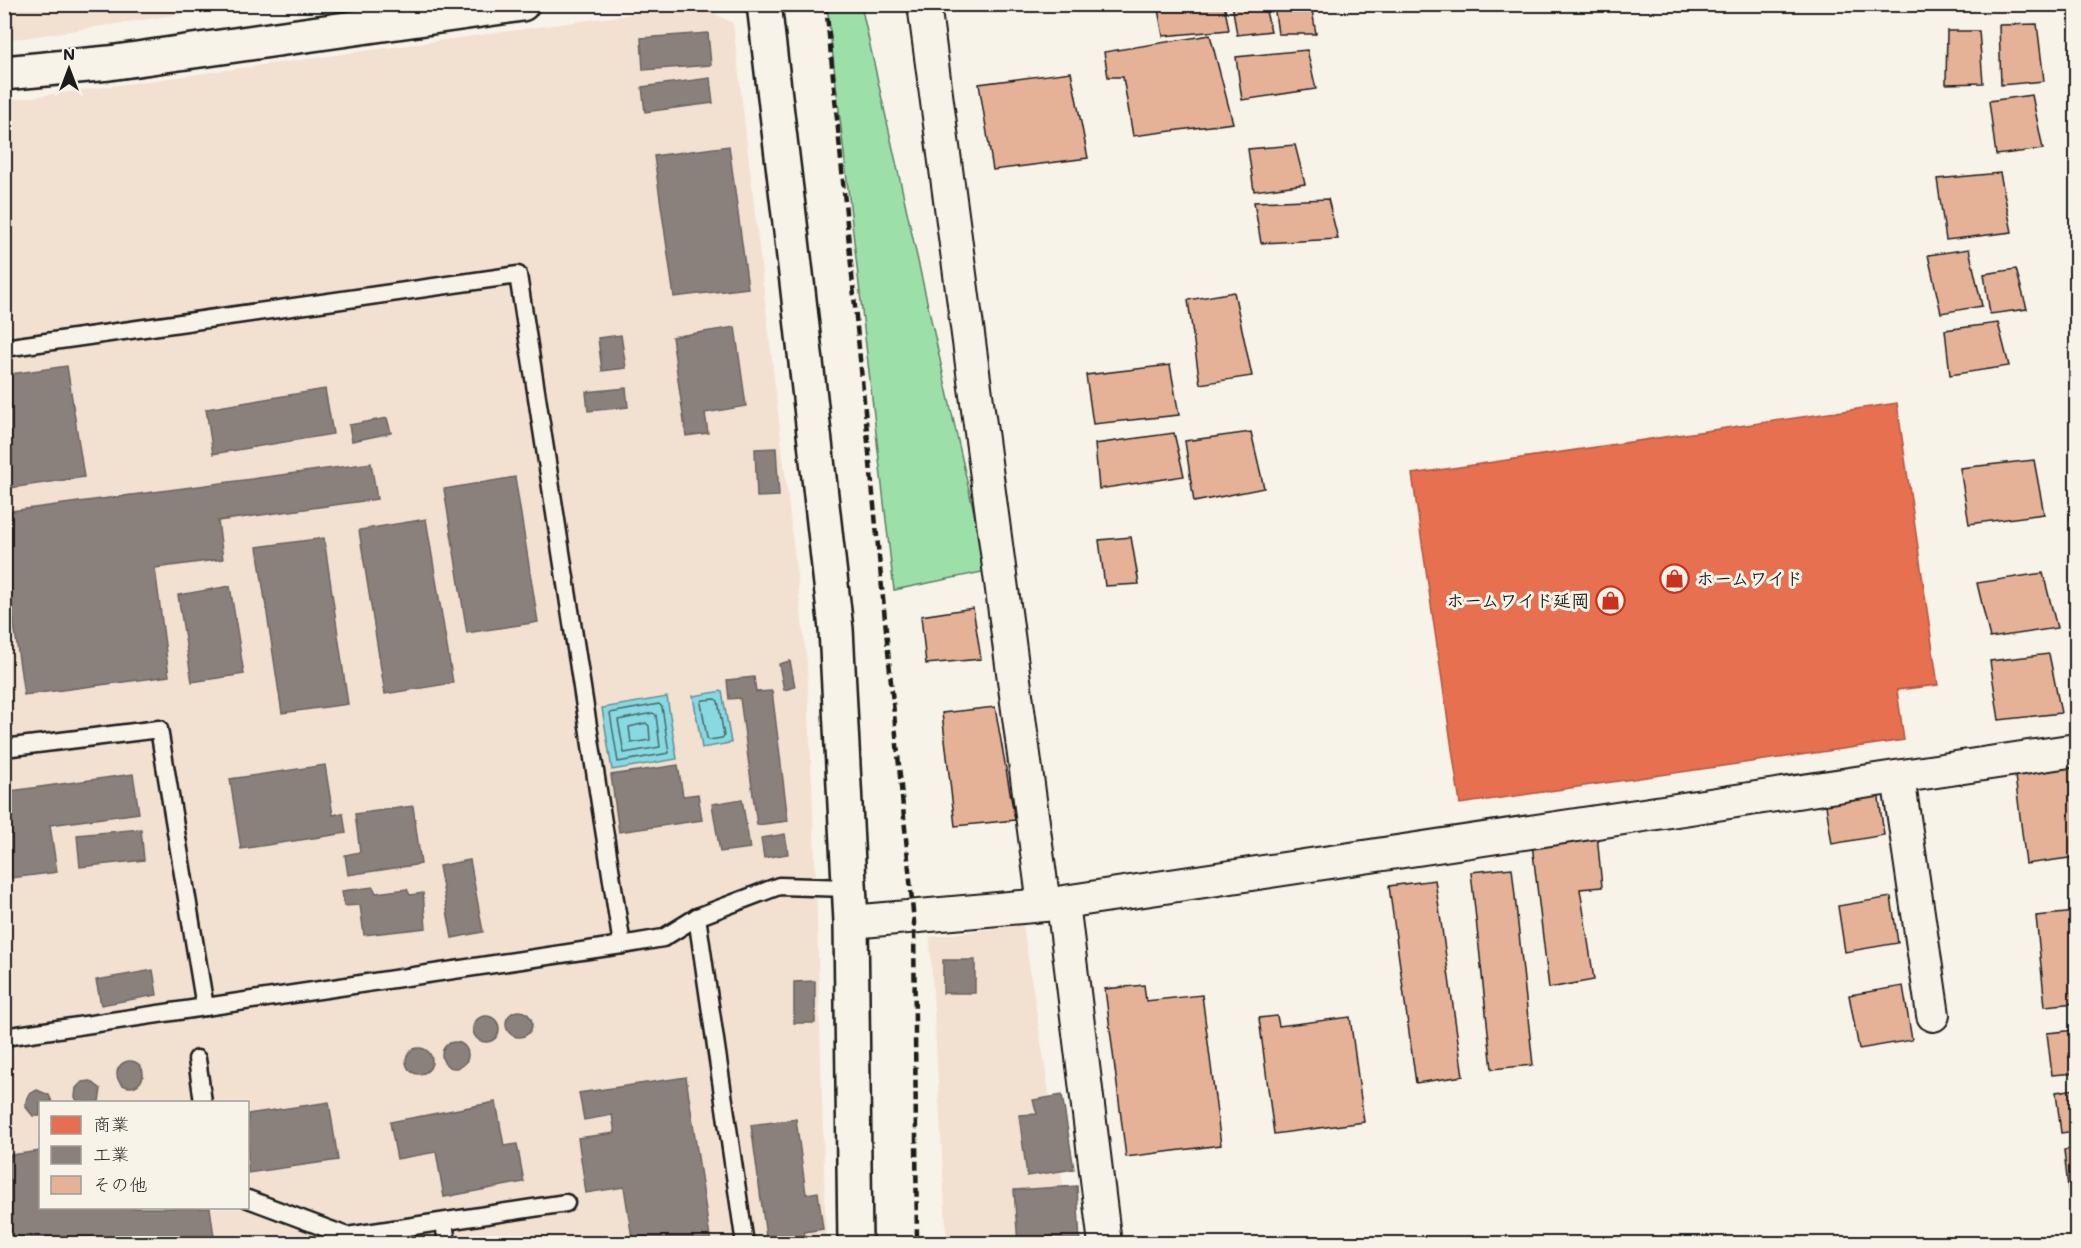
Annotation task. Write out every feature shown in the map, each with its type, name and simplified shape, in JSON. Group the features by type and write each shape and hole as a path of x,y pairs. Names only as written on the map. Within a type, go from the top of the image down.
{"street":[{"path":"4,73 109,63 522,4"},
{"path":"764,4 836,629 851,922 855,1244"},
{"path":"924,4 1053,904 1105,1244"},
{"path":"851,922 1053,904 2076,750"},
{"path":"1898,777 1933,1015"}],"lane":[{"path":"4,348 518,275 622,945"},
{"path":"4,748 159,729 205,1007"},
{"path":"4,1037 663,938 698,917 779,886 849,888"},
{"path":"698,917 745,1244"},
{"path":"197,1059 203,1101"},
{"path":"249,1199 347,1236 566,1203"},
{"path":"444,1222 447,1244"}],"shaded area":[{"path":"5,4 240,4 240,5 5,39"},
{"path":"697,5 733,23 807,664 826,1243 5,1243 4,101"},
{"path":"1023,925 1072,1243 947,1243 930,937"}],"green space":[{"path":"827,5 861,5 987,571 894,590"}],"water":[{"path":"722,691 731,743 702,748 693,696"},
{"path":"667,697 677,759 612,770 602,708"}],"building: 商業":[{"name":"ホームワイド","path":"1897,403 1938,685 1897,690 1904,740 1460,804 1412,474"}],"building: 工業":[{"path":"708,33 711,65 643,70 641,38"},
{"path":"710,78 713,103 645,112 642,87"},
{"path":"729,146 748,288 674,297 654,156"},
{"path":"735,327 746,406 705,413 708,433 686,436 672,337"},
{"path":"621,335 626,368 602,371 598,338"},
{"path":"67,366 84,477 4,489 4,375"},
{"path":"626,388 628,407 588,411 586,392"},
{"path":"325,389 333,434 213,454 206,409"},
{"path":"387,418 391,433 352,441 349,425"},
{"path":"776,448 779,496 757,497 755,449"},
{"path":"371,463 377,499 218,521 223,559 155,568 169,676 24,695 4,553 4,512"},
{"path":"515,477 538,622 467,633 444,489"},
{"path":"426,519 453,683 385,694 359,530"},
{"path":"324,538 348,704 282,713 257,547"},
{"path":"230,586 244,674 192,682 178,595"},
{"path":"790,661 795,687 784,690 779,664"},
{"path":"754,677 756,692 772,691 788,821 757,825 740,698 729,699 727,680"},
{"path":"325,765 333,815 343,813 346,833 241,849 230,779"},
{"path":"678,765 683,796 698,794 702,820 619,832 611,775"},
{"path":"133,774 139,813 50,825 57,872 4,879 4,792"},
{"path":"742,799 750,848 720,852 712,804"},
{"path":"413,806 421,864 348,875 345,855 360,852 355,814"},
{"path":"141,829 144,860 80,867 77,835"},
{"path":"785,834 788,854 764,858 761,838"},
{"path":"470,860 483,932 452,938 439,866"},
{"path":"373,887 376,893 407,889 410,895 423,893 426,928 364,935 360,905 344,906 342,891"},
{"path":"943,960 975,960 975,993 943,993"},
{"path":"153,970 157,995 101,1005 96,980"},
{"path":"815,981 815,1023 794,1023 794,982"},
{"path":"519,1011 528,1015 532,1024 528,1033 519,1037 510,1033 506,1024 510,1015"},
{"path":"486,1016 495,1020 499,1029 495,1038 486,1042 477,1038 473,1029 477,1020"},
{"path":"455,1042 464,1046 468,1055 464,1064 455,1068 446,1064 442,1055 446,1046"},
{"path":"419,1048 428,1052 432,1061 428,1070 419,1074 410,1070 406,1061 410,1052"},
{"path":"130,1061 139,1065 143,1074 139,1083 130,1087 121,1083 117,1074 121,1065"},
{"path":"686,1077 711,1244 633,1244 624,1187 586,1193 578,1138 615,1133 612,1115 584,1120 579,1093"},
{"path":"91,1081 101,1089 99,1101 77,1101 75,1097 76,1088 82,1082"},
{"path":"37,1090 49,1095 52,1101 39,1101 39,1116 33,1116 25,1106 29,1094"},
{"path":"1062,1095 1074,1169 1027,1176 1019,1115 1037,1114 1033,1100"},
{"path":"329,1102 338,1160 249,1173 249,1114"},
{"path":"496,1102 504,1146 517,1144 524,1182 444,1197 436,1152 397,1159 390,1122"},
{"path":"796,1119 806,1194 818,1192 823,1229 804,1232 805,1244 767,1244 751,1125"},
{"path":"39,1151 39,1209 210,1209 215,1244 4,1244 4,1156"},
{"path":"1077,1186 1080,1244 1018,1244 1014,1190"}],"building: その他":[{"path":"1157,4 1224,4 1229,30 1163,36"},
{"path":"1232,4 1264,4 1271,31 1237,35"},
{"path":"1274,4 1311,4 1316,34 1278,34"},
{"path":"2037,24 2044,81 2001,85 1999,25"},
{"path":"1947,31 1979,31 1983,83 1946,84"},
{"path":"1210,35 1233,123 1133,136 1123,77 1108,77 1104,52"},
{"path":"1307,50 1316,89 1242,100 1236,57"},
{"path":"1071,72 1088,158 993,170 979,84"},
{"path":"2032,95 2043,149 1996,155 1989,101"},
{"path":"1295,145 1305,184 1254,191 1248,149"},
{"path":"2000,173 2012,232 1946,240 1937,179"},
{"path":"1328,199 1338,239 1261,243 1254,202"},
{"path":"1969,249 1982,306 1941,313 1928,255"},
{"path":"2016,269 2027,309 1990,314 1984,274"},
{"path":"1234,292 1252,376 1200,384 1188,300"},
{"path":"1998,323 2009,366 1950,375 1945,330"},
{"path":"1170,365 1179,415 1093,424 1086,375"},
{"path":"1251,432 1264,488 1194,502 1185,441"},
{"path":"1174,433 1184,476 1099,489 1095,444"},
{"path":"2034,460 2044,514 1969,524 1960,468"},
{"path":"2070,516 2076,516 2076,558"},
{"path":"1131,537 1139,584 1105,586 1099,540"},
{"path":"2043,573 2057,628 1990,638 1977,583"},
{"path":"973,608 981,659 926,664 921,616"},
{"path":"2049,654 2061,713 1999,720 1990,661"},
{"path":"995,707 1015,820 955,826 942,713"},
{"path":"2075,761 2076,857 2026,864 2014,768"},
{"path":"1878,791 1884,835 1832,844 1825,799"},
{"path":"1597,835 1602,887 1580,889 1594,980 1549,988 1532,844"},
{"path":"1512,868 1533,1065 1492,1069 1471,872"},
{"path":"1435,880 1463,1076 1416,1083 1389,886"},
{"path":"1891,897 1898,943 1845,952 1838,906"},
{"path":"2076,912 2076,1003 2045,1006 2036,916"},
{"path":"1144,985 1146,1001 1202,995 1221,1145 1126,1157 1105,989"},
{"path":"1903,986 1912,1040 1859,1049 1849,995"},
{"path":"1277,1016 1279,1026 1350,1017 1364,1122 1274,1134 1259,1018"},
{"path":"2076,1030 2076,1073 2052,1075 2047,1033"},
{"path":"2076,1089 2076,1131 2061,1133 2056,1092"},
{"path":"2076,1148 2076,1196 2069,1197 2064,1150"},
{"path":"2073,1215 2076,1215 2076,1243"}],"railway":[{"path":"826,4 914,922 917,1244"}],"place":[{"name":"ホームワイド","path":"1675,579"},
{"name":"ホームワイド延岡","path":"1610,601"}]}
